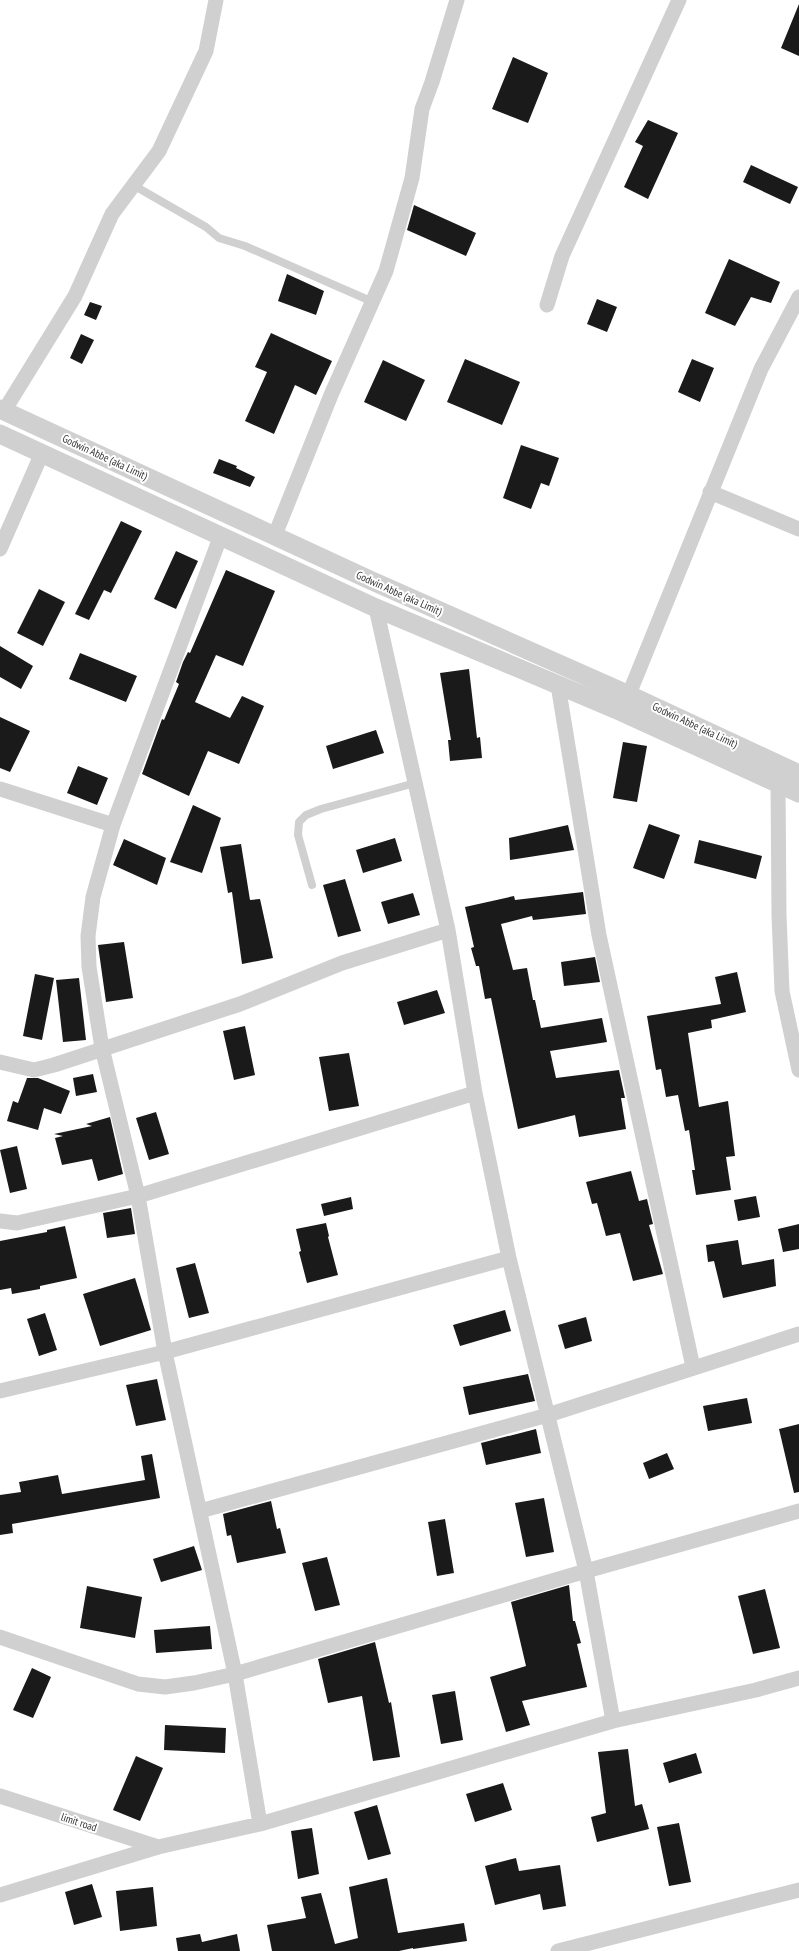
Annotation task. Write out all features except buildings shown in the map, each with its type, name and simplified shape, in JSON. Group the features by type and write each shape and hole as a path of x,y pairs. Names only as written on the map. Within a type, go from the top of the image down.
{"street":[{"path":"2,410 75,296 112,214 159,151 206,51 216,0"},
{"path":"275,535 331,395 386,271 412,178 422,109 457,0"},
{"path":"547,306 562,256 679,0"},
{"path":"625,703 761,369 799,297"},
{"name":"Godwin Abbe (aka Limit)","path":"2,410 422,603 625,703 778,784 799,793"},
{"name":"Godwin Abbe (aka Limit)","path":"0,434 376,608 414,622 558,685 625,703 799,774"},
{"path":"0,550 42,453"},
{"path":"710,492 799,529"},
{"path":"221,535 113,825 93,897 88,936 89,967 102,1048 138,1196 166,1352 235,1674 260,1824"},
{"path":"414,622 422,603"},
{"path":"376,608 448,930 474,1093 509,1258 586,1571 613,1721"},
{"path":"558,685 599,935 693,1367"},
{"path":"778,784 779,915 782,991 799,1070"},
{"path":"0,789 113,825"},
{"path":"0,1062 34,1070 54,1065 240,1004 342,963 448,930"},
{"path":"0,1221 17,1223 138,1196 474,1093"},
{"path":"0,1391 166,1352 509,1258"},
{"path":"200,1511 548,1414 799,1334"},
{"path":"0,1637 138,1684 165,1687 194,1684 235,1674 586,1571 799,1511"},
{"path":"0,1894 158,1847 260,1824 613,1721 756,1690 799,1678"},
{"name":"limit road","path":"0,1796 158,1847"},
{"path":"558,1951 799,1890"}],"lane":[{"path":"134,185 206,227 219,238 245,246 373,302"},
{"path":"312,885 298,835 298,822 306,815 321,809 415,783"}]}
